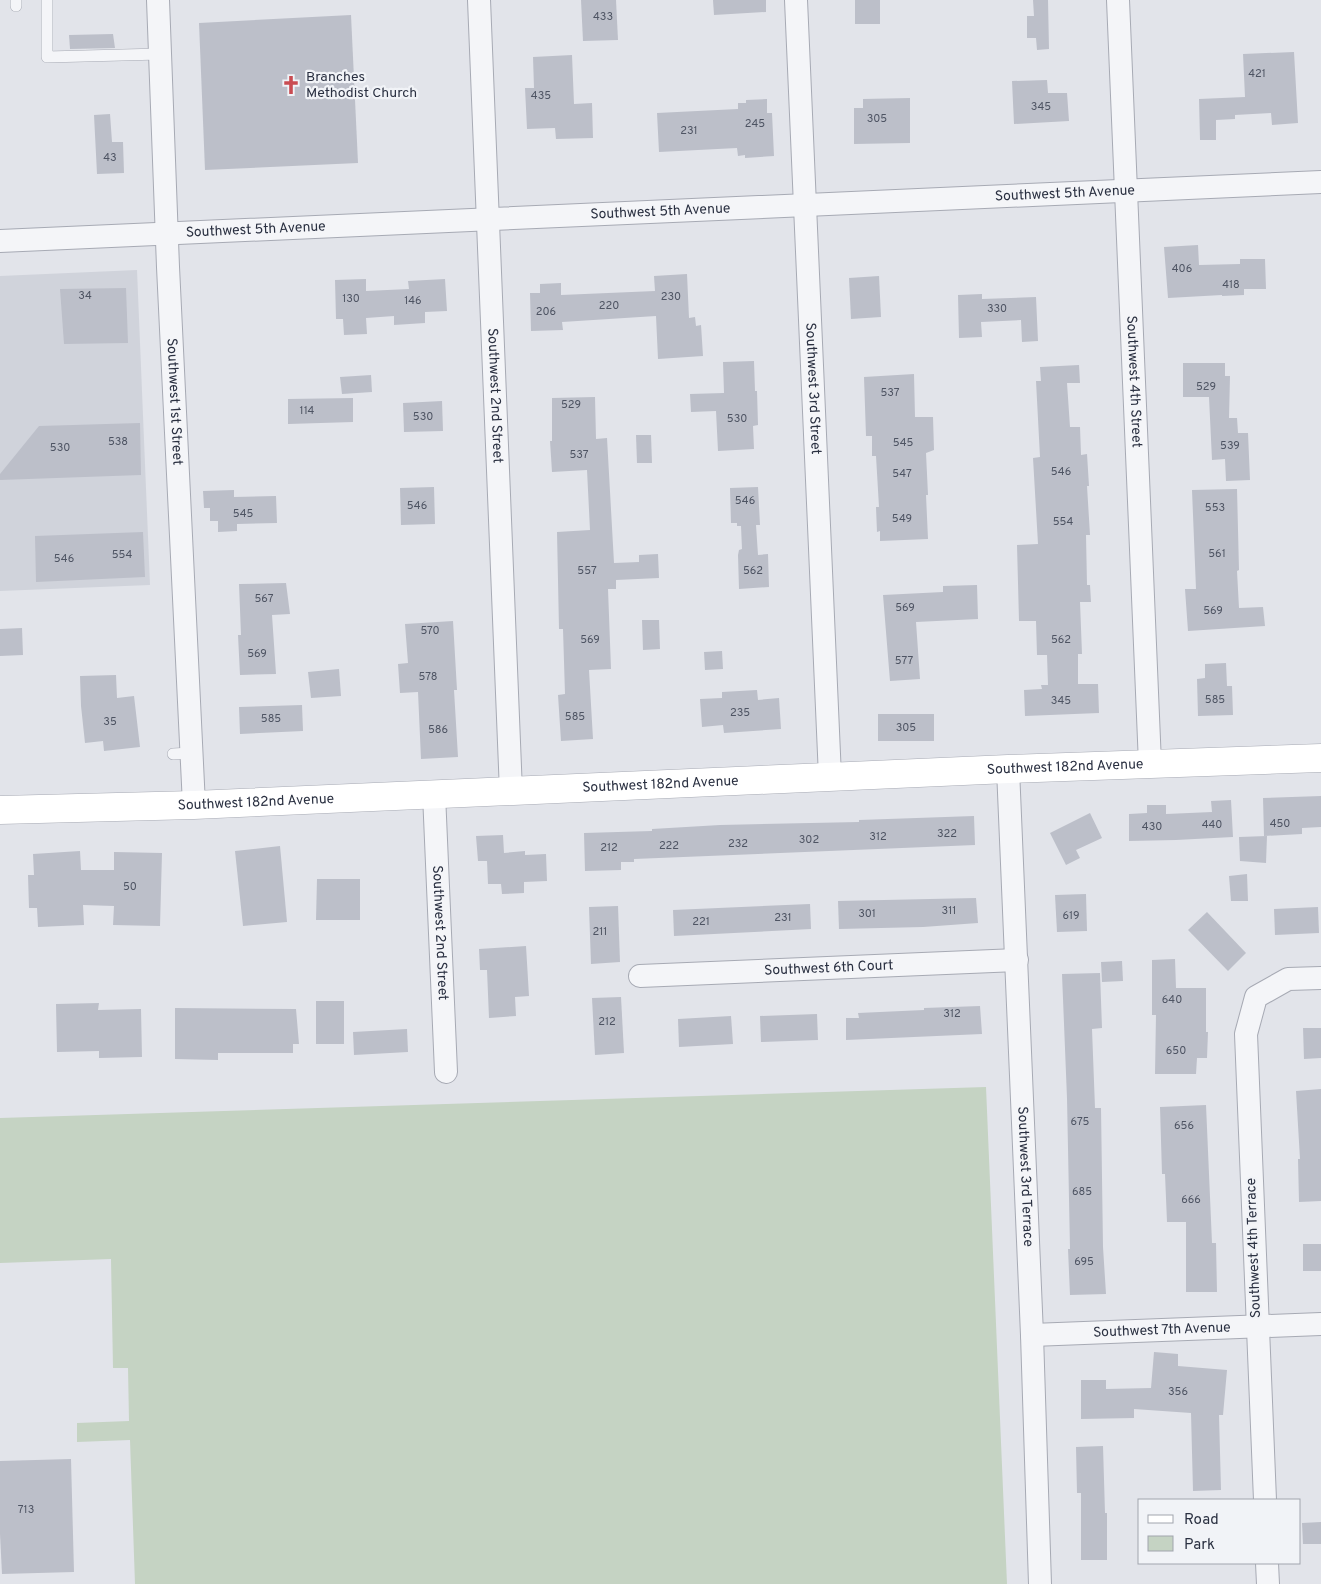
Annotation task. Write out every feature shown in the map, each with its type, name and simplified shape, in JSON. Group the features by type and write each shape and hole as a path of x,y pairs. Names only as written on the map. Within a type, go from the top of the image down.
{"street":[{"name":"Southwest 1st Street","path":"158,0 167,233 182,753 194,805"},
{"name":"Southwest 2nd Street","path":"479,0 511,792"},
{"name":"Southwest 3rd Street","path":"796,0 830,777"},
{"name":"Southwest 4th Street","path":"1118,0 1150,764"},
{"name":"Southwest 5th Avenue","path":"0,241 1321,182"},
{"name":"Southwest 182nd Avenue","path":"0,810 194,805 1008,769 1321,758"},
{"name":"Southwest 3rd Terrace","path":"1008,769 1032,1335 1040,1584"},
{"name":"Southwest 2nd Street","path":"434,794 446,1072"},
{"name":"Southwest 6th Court","path":"640,976 1016,960"},
{"name":"Southwest 4th Terrace","path":"1264,1499 1246,1034 1256,997 1288,979 1321,978"},
{"name":"Southwest 7th Avenue","path":"1032,1335 1321,1324"},
{"path":"1267,1564 1268,1584"}],"lane":[{"path":"47,0 47,58 160,54"}],"shaded area":[{"path":"137,270 150,585 0,591 0,276"}],"green space":[{"path":"986,1087 1007,1584 135,1584 130,1440 77,1442 77,1423 129,1421 128,1368 113,1368 111,1259 0,1263 0,1118"}],"building":[{"path":"581,0 616,0 618,40 583,41"},
{"path":"713,0 766,0 766,12 714,15"},
{"path":"855,0 880,0 880,24 855,24"},
{"path":"1033,0 1048,0 1049,49 1037,50 1036,38 1027,38 1027,16 1034,16"},
{"path":"351,15 358,163 205,170 199,23"},
{"path":"113,34 115,48 70,49 69,35"},
{"path":"1294,52 1298,123 1272,125 1271,113 1235,115 1235,119 1216,120 1216,140 1200,140 1199,99 1245,97 1243,54"},
{"path":"572,55 574,104 592,103 593,138 556,139 555,128 527,129 525,88 534,88 533,57"},
{"path":"1047,80 1048,93 1067,93 1069,121 1014,124 1012,81"},
{"path":"910,98 910,143 854,144 854,108 863,108 863,99"},
{"path":"767,99 767,113 772,113 774,156 745,158 745,155 738,156 737,148 659,152 657,113 738,109 738,103 746,103 746,100"},
{"path":"110,114 112,142 123,142 124,173 97,174 94,115"},
{"path":"1198,245 1199,265 1240,264 1240,259 1265,259 1266,289 1244,289 1244,295 1168,298 1164,247"},
{"path":"687,274 689,318 695,317 696,326 701,325 703,356 658,359 656,316 562,322 563,330 531,331 530,293 540,293 540,284 561,283 561,295 655,291 654,276"},
{"path":"879,276 881,317 851,319 849,278"},
{"path":"366,279 366,291 409,289 408,281 445,279 447,311 425,312 425,323 394,325 394,316 366,318 367,334 344,335 343,319 336,319 335,280"},
{"path":"126,288 128,343 64,344 60,289"},
{"path":"982,294 982,299 1036,297 1038,341 1022,342 1021,320 981,322 982,337 959,338 958,295"},
{"path":"754,361 758,425 753,426 754,449 718,451 716,411 691,412 690,394 724,393 723,362"},
{"path":"1183,363 1225,363 1225,376 1230,376 1229,418 1237,418 1238,433 1248,433 1250,480 1226,481 1225,459 1212,460 1209,397 1183,397"},
{"path":"1079,365 1080,383 1067,383 1070,427 1080,427 1081,455 1087,454 1090,535 1086,535 1087,585 1090,585 1091,602 1080,602 1082,654 1078,654 1078,684 1098,684 1099,713 1025,716 1024,690 1042,689 1041,685 1048,685 1047,655 1037,655 1036,621 1019,621 1017,545 1038,544 1033,458 1040,457 1036,381 1041,381 1040,367"},
{"path":"914,374 915,417 933,417 934,450 926,453 928,539 880,541 880,531 877,532 876,507 879,507 876,456 872,456 872,436 866,436 864,377"},
{"path":"371,375 372,392 342,394 340,377"},
{"path":"595,397 596,439 607,438 614,563 639,562 639,555 658,554 659,578 616,580 616,589 608,589 611,669 589,670 593,739 561,741 558,695 565,694 563,629 559,629 557,532 590,530 587,470 552,472 550,441 552,441 552,398"},
{"path":"353,398 353,422 288,424 288,399"},
{"path":"442,401 443,431 404,432 403,403"},
{"path":"140,423 141,475 0,480 0,474 39,426"},
{"path":"636,435 651,435 652,463 637,463"},
{"path":"434,487 435,524 401,525 400,488"},
{"path":"758,487 760,525 756,525 758,555 768,554 769,587 739,589 738,555 739,550 742,549 741,526 737,526 737,523 731,523 730,488"},
{"path":"1237,489 1239,608 1263,607 1265,626 1188,631 1185,589 1196,589 1192,490"},
{"path":"234,490 234,497 276,496 277,523 237,524 237,531 218,532 218,521 210,521 210,508 204,508 203,491"},
{"path":"143,532 145,577 36,582 35,536"},
{"path":"286,583 290,614 272,615 276,674 240,675 238,635 241,635 239,584"},
{"path":"977,585 978,619 916,622 920,679 890,681 883,595 943,592 943,586"},
{"path":"642,620 659,620 660,649 643,650"},
{"path":"453,621 457,690 454,690 458,757 421,759 418,692 400,693 398,664 408,663 405,624"},
{"path":"22,628 23,655 0,656 0,629"},
{"path":"722,651 723,669 705,670 704,652"},
{"path":"1226,663 1227,686 1232,686 1233,715 1198,716 1197,679 1205,678 1205,664"},
{"path":"339,669 341,696 311,698 308,672"},
{"path":"116,675 117,698 134,696 140,747 104,751 103,741 85,743 80,676"},
{"path":"757,690 758,700 779,698 781,729 724,733 723,725 702,727 700,699 722,698 722,692"},
{"path":"302,705 303,731 240,734 239,707"},
{"path":"878,714 934,714 934,741 878,741"},
{"path":"1321,796 1321,827 1302,828 1302,834 1264,836 1263,798"},
{"path":"1231,800 1233,837 1129,841 1129,814 1147,813 1147,805 1166,805 1166,814 1212,812 1211,801"},
{"path":"1090,813 1102,838 1076,850 1080,858 1066,865 1050,833"},
{"path":"974,816 975,845 634,859 634,862 621,862 621,870 585,871 584,833 652,831 652,829 720,825 859,822 859,820"},
{"path":"503,835 504,853 525,851 525,855 546,854 547,881 524,882 524,893 502,894 501,884 488,884 487,861 478,861 476,836"},
{"path":"1267,836 1266,863 1240,861 1239,837"},
{"path":"280,846 287,922 243,926 235,851"},
{"path":"80,851 81,870 114,870 114,852 162,853 160,926 113,925 114,906 83,905 84,925 38,927 37,908 29,908 28,875 34,875 33,854"},
{"path":"1247,874 1248,901 1231,901 1229,876"},
{"path":"317,879 360,879 360,920 316,920"},
{"path":"1086,894 1087,931 1057,932 1055,895"},
{"path":"976,898 978,923 923,927 839,929 838,901"},
{"path":"810,904 811,929 674,936 673,910"},
{"path":"618,906 620,962 591,964 589,907"},
{"path":"1318,907 1319,933 1275,935 1274,909"},
{"path":"1207,912 1246,953 1228,971 1188,930"},
{"path":"526,946 529,996 515,997 516,1016 489,1018 487,970 480,970 479,949"},
{"path":"1175,959 1176,988 1206,988 1207,1058 1197,1058 1196,1074 1155,1074 1156,1015 1152,1015 1152,960"},
{"path":"1122,961 1123,981 1102,982 1101,962"},
{"path":"1100,973 1102,1028 1092,1029 1095,1108 1101,1108 1103,1247 1106,1294 1070,1295 1067,1098 1062,974"},
{"path":"621,997 624,1053 595,1055 592,998"},
{"path":"316,1001 344,1001 344,1044 316,1044"},
{"path":"99,1003 98,1010 141,1009 142,1057 99,1058 99,1051 57,1052 56,1004"},
{"path":"980,1006 982,1034 846,1040 846,1018 859,1018 858,1013"},
{"path":"175,1008 296,1009 299,1044 293,1044 293,1053 218,1053 218,1060 175,1059"},
{"path":"817,1014 818,1040 761,1042 760,1016"},
{"path":"731,1016 733,1044 679,1047 678,1019"},
{"path":"1303,1028 1321,1028 1321,1058 1304,1059"},
{"path":"407,1029 408,1052 354,1055 353,1032"},
{"path":"1321,1089 1321,1201 1299,1202 1298,1159 1300,1159 1296,1091"},
{"path":"1206,1105 1212,1243 1216,1243 1217,1292 1186,1292 1186,1222 1167,1222 1165,1174 1162,1174 1160,1107"},
{"path":"1303,1244 1321,1244 1321,1271 1303,1271"},
{"path":"1154,1352 1178,1354 1178,1366 1227,1370 1223,1415 1219,1415 1221,1490 1193,1491 1191,1413 1134,1409 1134,1418 1081,1419 1081,1380 1106,1380 1106,1389 1151,1388"},
{"path":"1103,1446 1105,1513 1107,1513 1107,1560 1081,1560 1081,1493 1077,1493 1076,1447"},
{"path":"71,1459 74,1572 2,1574 0,1461"},
{"path":"1321,1522 1321,1544 1303,1544 1302,1523"}],"place":[{"name":"Branches Methodist Church","path":"291,85"}]}
